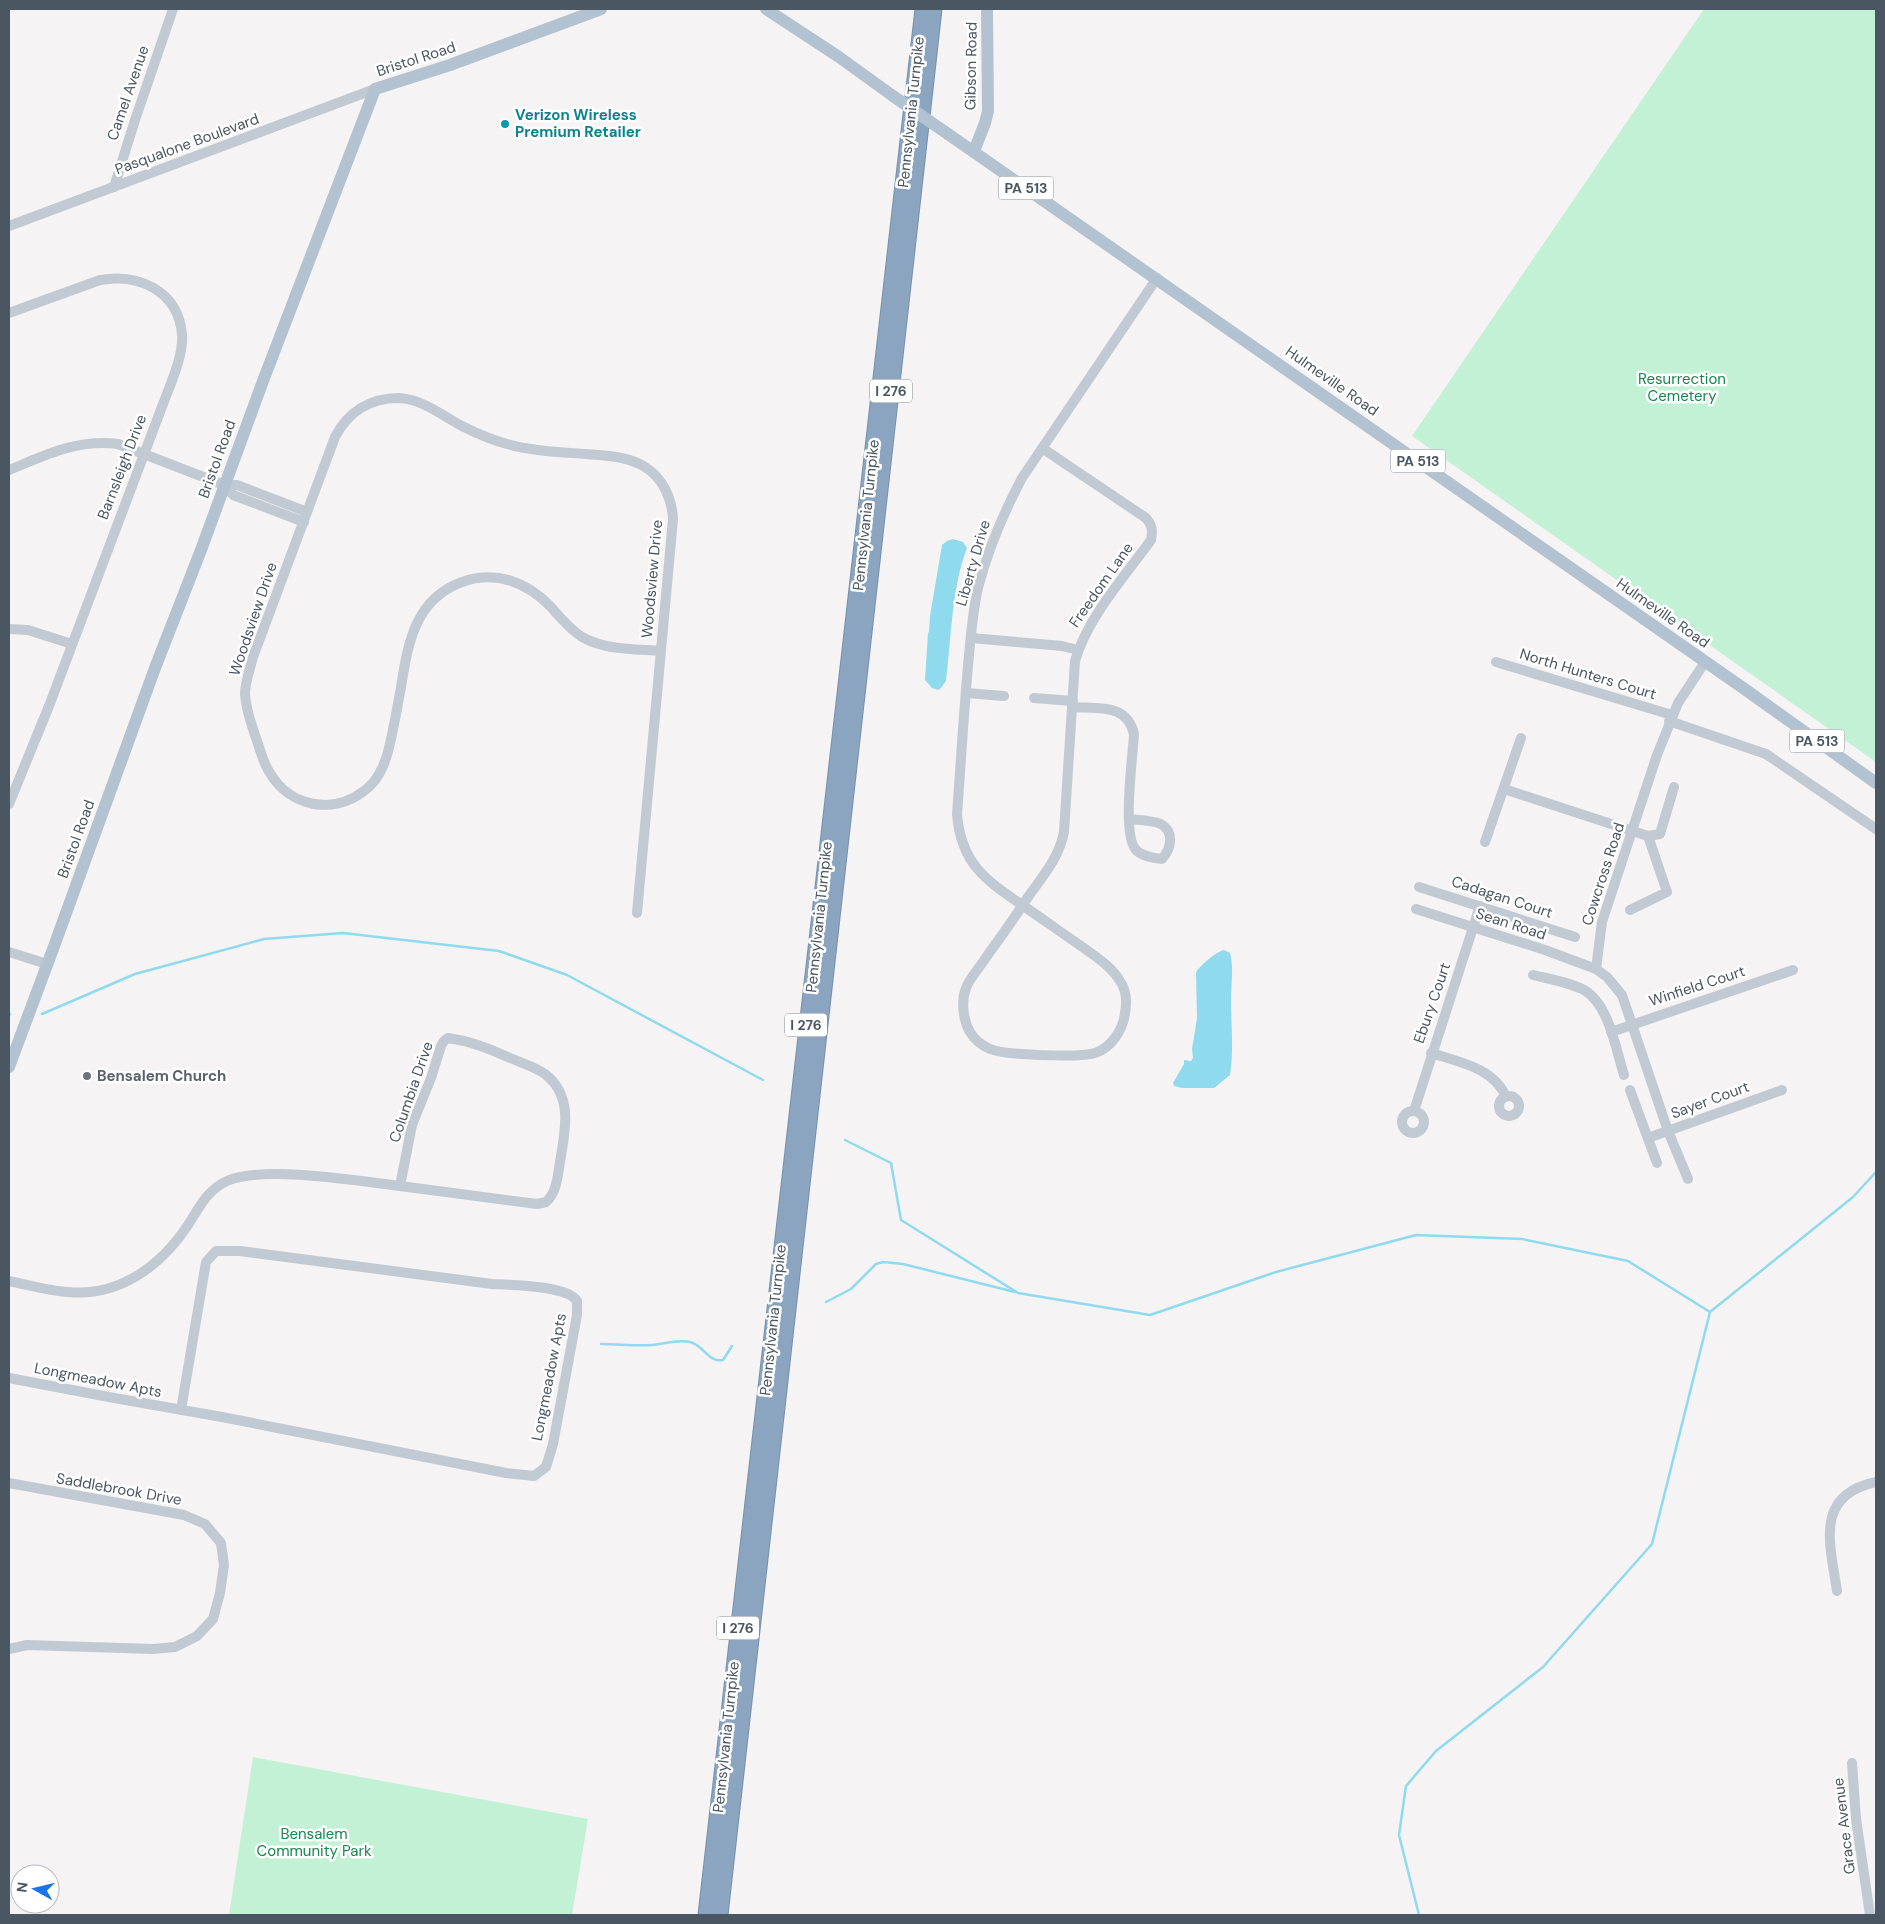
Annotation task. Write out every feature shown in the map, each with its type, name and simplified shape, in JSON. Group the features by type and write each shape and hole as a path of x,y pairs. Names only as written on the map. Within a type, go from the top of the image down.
{"highway":[{"name":"Pennsylvania Turnpike","path":"706,1915 923,9"},
{"name":"Pennsylvania Turnpike","path":"720,1915 934,9"}],"main road":[{"name":"Bristol Road","path":"9,1067 155,668 375,89 450,65 602,9"},
{"name":"Hulmeville Road","path":"766,9 839,57 1157,278 1876,784"},
{"name":"Gibson Road","path":"974,151 988,110 987,9"}],"street":[{"name":"Camel Avenue","path":"114,187 134,120 172,9"},
{"name":"Pasqualone Boulevard","path":"9,226 375,89"},
{"name":"Barnsleigh Drive","path":"9,313 83,286 114,278 132,279 146,283 160,291 172,306 183,334 182,348 176,369 9,804"},
{"name":"Liberty Drive","path":"1022,906 966,986 965,1020 970,1032 977,1041 990,1049 1006,1053 1078,1055 1095,1053 1108,1046 1124,1023 1127,1001 1121,981 1108,965 986,880 977,869 959,831 957,814 974,609 978,588 996,532 1022,478 1157,278"},
{"name":"Woodsview Drive","path":"637,913 652,740 662,651 671,547 672,509 671,500 659,480 644,466 633,461 607,456 509,445 491,440 414,401 400,398 383,399 362,407 343,423 335,438 253,657 245,695 250,721 268,772 290,796 309,804 329,805 351,800 365,791 382,771 390,745 410,640 420,617 432,599 451,587 477,578 504,578 516,581 538,595 569,626 586,639 610,646 662,651"},
{"path":"9,470 63,448 89,442 118,444 144,452 224,485 237,485 308,512"},
{"name":"Freedom Lane","path":"1022,906 1061,848 1064,832 1075,661 1078,650 1090,624 1151,540 1153,531 1152,524 1146,518 1042,448"},
{"path":"224,485 233,495 304,522"},
{"path":"9,629 28,630 72,644"},
{"path":"971,638 1062,646 1078,650"},
{"name":"North Hunters Court","path":"1496,662 1671,718 1766,754 1876,829"},
{"name":"Cowcross Road","path":"1596,969 1602,922 1671,718 1681,697 1705,662"},
{"path":"966,693 1004,696"},
{"path":"1034,698 1116,711 1123,714 1132,724 1134,734 1128,819 1128,829 1136,851 1153,858 1162,859 1169,851 1171,845 1170,834 1165,828 1160,824 1128,819"},
{"path":"1486,842 1521,738"},
{"path":"1504,789 1648,836 1660,834 1674,787"},
{"path":"1630,910 1667,892 1648,836"},
{"name":"Cadagan Court","path":"1419,887 1575,937"},
{"name":"Ebury Court","path":"1414,1111 1480,906"},
{"name":"Sean Road","path":"1416,909 1596,969"},
{"path":"9,952 47,964"},
{"path":"1596,969 1617,987 1622,995 1668,1131 1688,1179"},
{"name":"Winfield Court","path":"1611,1032 1793,970"},
{"path":"1533,975 1573,985 1585,990 1596,998 1603,1010 1624,1075"},
{"name":"Columbia Drive","path":"9,1281 55,1291 82,1293 124,1284 166,1253 188,1225 203,1199 218,1185 241,1176 294,1175 400,1186 537,1204 546,1202 554,1193 566,1126 566,1113 558,1090 544,1074 535,1069 477,1045 448,1038 441,1046 431,1078 412,1125 400,1186"},
{"path":"1432,1053 1468,1065 1486,1074 1499,1084 1506,1097"},
{"path":"1630,1090 1656,1163"},
{"name":"Sayer Court","path":"1648,1138 1782,1090"},
{"name":"Longmeadow Apts","path":"9,1378 430,1457 506,1474 534,1476 546,1467 552,1444 577,1315 577,1301 570,1294 532,1287 492,1284 240,1251 216,1251 206,1262 181,1410"},
{"path":"1837,1591 1829,1530 1835,1508 1840,1500 1856,1488 1876,1482"},
{"name":"Saddlebrook Drive","path":"9,1483 184,1515 205,1524 221,1543 224,1565 220,1593 213,1619 197,1636 181,1645 153,1649 36,1645 9,1649"},
{"name":"Grace Avenue","path":"1852,1763 1856,1818 1870,1915"}],"green space":[{"name":"Resurrection Cemetery","path":"1704,9 1876,9 1876,762 1412,436"},
{"name":"Bensalem Community Park","path":"253,1757 588,1819 572,1915 229,1915"}],"water":[{"path":"953,539 963,542 967,548 955,596 946,681 938,690 932,688 925,680 928,633 942,545"},
{"path":"1224,950 1230,953 1232,964 1230,1075 1214,1088 1182,1088 1174,1086 1173,1083 1184,1064 1184,1060 1191,1061 1193,1058 1192,1049 1197,1018 1196,973 1208,960"}],"waterway":[{"path":"42,1014 135,974 264,939 343,933 499,951 567,975 763,1080"},
{"path":"845,1140 891,1163 901,1220 1018,1293 1150,1315 1276,1272 1416,1235 1522,1239 1628,1261 1710,1312"},
{"path":"1419,1915 1399,1835 1406,1786 1436,1751 1543,1667 1652,1544 1710,1312 1853,1197 1876,1172"},
{"path":"826,1302 851,1289 876,1264 883,1262 903,1264 1015,1292"},
{"path":"601,1344 646,1345 685,1341 699,1346 714,1359 718,1360 723,1360 732,1346"}],"place":[{"name":"Verizon Wireless Premium Retailer","path":"505,124"},
{"name":"Bensalem Church","path":"87,1076"}]}
